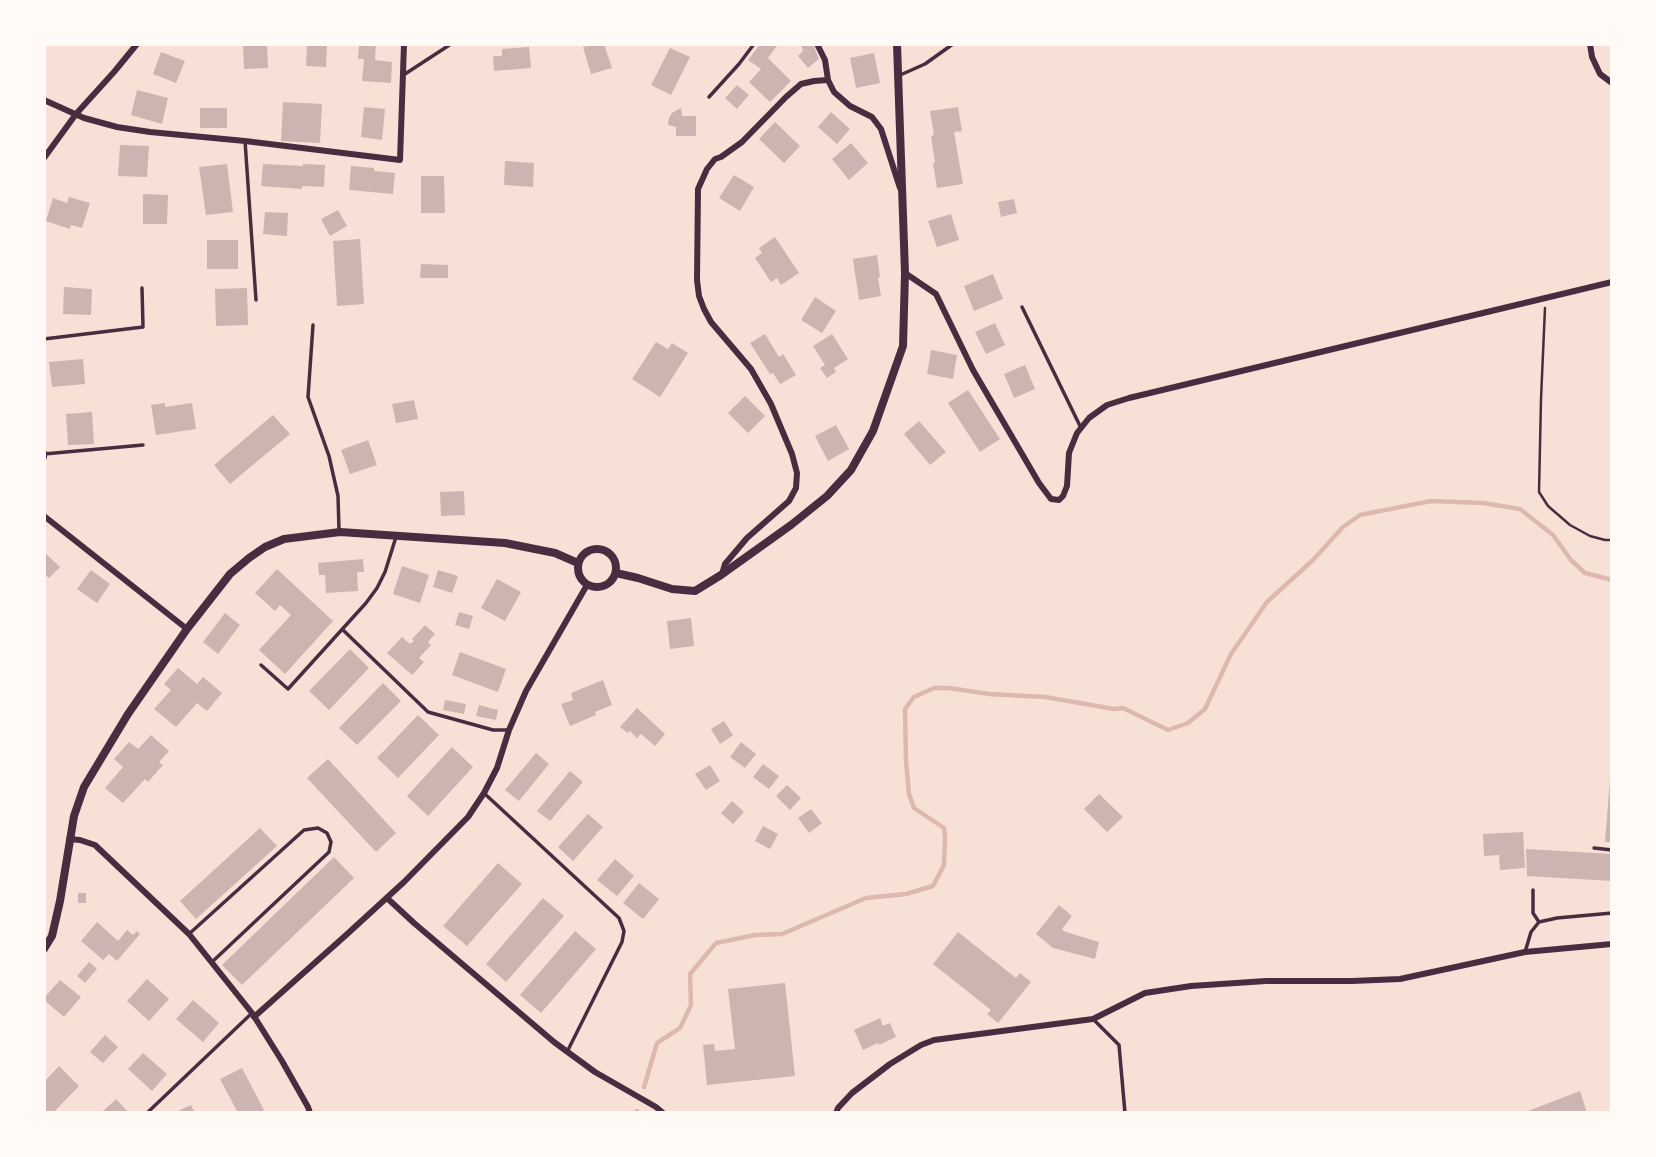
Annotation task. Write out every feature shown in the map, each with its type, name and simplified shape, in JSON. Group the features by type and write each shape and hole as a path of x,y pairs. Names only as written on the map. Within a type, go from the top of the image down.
{"street":[{"path":"44,158 76,114 137,44"},
{"path":"44,100 83,118 117,127 400,160 404,44"},
{"path":"817,44 825,60 828,80 835,92 850,106 872,117 881,129 902,193"},
{"path":"616,573 672,589 695,591 791,526 827,496 851,470 873,431 903,346 905,273 897,44"},
{"path":"1590,44 1592,57 1600,74 1612,83"},
{"path":"721,575 725,564 747,538 789,501 796,488 797,473 792,453 771,404 751,369 711,322 699,296 698,189 715,159 742,142 801,84 828,80"},
{"path":"905,273 936,294 973,370 1038,483 1051,499 1059,500 1067,486 1069,453 1077,433 1089,418 1107,405 1612,282"},
{"path":"44,516 187,629"},
{"path":"44,949 52,936 69,839 84,787 128,714 187,629 230,574 265,547 284,540 340,532 505,543 555,553 578,563"},
{"path":"598,548 613,556 616,573 604,586 587,585 581,579 578,563 582,555 598,548"},
{"path":"253,1015 387,898 468,817 496,768 526,691 587,585"},
{"path":"69,839 94,845 189,934 253,1015 310,1113"},
{"path":"387,898 567,1052 663,1113"},
{"path":"836,1113 862,1086 921,1045 934,1040 1093,1019 1145,993 1191,986 1266,981 1400,979 1525,952 1612,944"}],"lane":[{"path":"403,75 451,44"},
{"path":"709,97 754,44"},
{"path":"898,76 925,64 953,44"},
{"path":"245,141 256,300"},
{"path":"44,339 143,327 142,288"},
{"path":"1022,307 1081,428"},
{"path":"313,325 308,397 329,456 338,496 340,532"},
{"path":"44,455 144,444"},
{"path":"261,665 288,690 377,588 396,535"},
{"path":"343,630 428,712 493,730 509,730"},
{"path":"484,793 620,918 624,930 622,942 567,1052"},
{"path":"189,934 304,830 318,828 327,833 331,842 329,852 212,962"},
{"path":"1594,848 1612,850"},
{"path":"1533,890 1534,913 1539,922"},
{"path":"1525,952 1531,932 1539,922 1612,913"},
{"path":"147,1113 253,1015"},
{"path":"1093,1019 1119,1045 1125,1113"}],"path":[{"path":"1545,298 1539,492 1548,506 1570,525 1590,536 1612,540"}],"building":[{"path":"307,44 327,44 326,67 306,66"},
{"path":"359,44 376,44 375,60 392,62 391,83 362,81 364,59 358,59"},
{"path":"604,44 612,68 591,74 583,47"},
{"path":"760,44 778,44 768,58 791,81 770,102 749,82 761,69 748,60"},
{"path":"801,44 813,44 819,59 808,68 798,56 803,51"},
{"path":"267,45 268,68 244,69 243,46"},
{"path":"529,47 531,68 494,71 493,56 502,56 502,49"},
{"path":"670,48 690,57 671,95 651,85"},
{"path":"161,52 185,61 176,83 153,74"},
{"path":"874,53 880,83 856,88 850,58"},
{"path":"737,85 749,95 737,109 725,98"},
{"path":"137,90 168,98 162,124 131,115"},
{"path":"283,102 322,104 320,143 281,141"},
{"path":"364,107 385,109 382,140 361,137"},
{"path":"958,107 962,131 954,132 963,184 937,188 930,111"},
{"path":"200,108 227,108 227,128 200,128"},
{"path":"681,108 682,116 696,116 696,136 676,136 676,127 668,125 672,113"},
{"path":"831,112 850,129 837,144 818,127"},
{"path":"775,122 800,146 784,163 759,139"},
{"path":"851,143 868,163 849,180 832,159"},
{"path":"120,145 149,146 147,177 118,176"},
{"path":"505,161 534,163 533,187 504,185"},
{"path":"227,164 233,212 206,215 199,167"},
{"path":"263,164 325,165 324,187 302,186 302,189 261,186"},
{"path":"351,166 395,173 393,194 349,190"},
{"path":"734,175 754,187 740,211 719,198"},
{"path":"421,176 444,176 445,213 421,213"},
{"path":"143,194 168,195 167,224 143,224"},
{"path":"69,197 90,203 82,228 71,225 70,229 46,221 53,198 67,203"},
{"path":"1014,199 1017,213 1001,217 998,202"},
{"path":"338,210 347,226 330,236 321,219"},
{"path":"265,212 288,213 287,236 263,234"},
{"path":"951,214 959,240 937,247 928,221"},
{"path":"775,237 799,273 781,285 777,278 771,282 755,258 762,253 759,248"},
{"path":"360,239 364,304 337,306 333,241"},
{"path":"207,240 238,240 238,269 207,269"},
{"path":"877,255 881,296 859,300 853,259"},
{"path":"421,264 448,265 448,278 420,278"},
{"path":"993,274 1003,299 974,311 964,286"},
{"path":"64,287 92,289 91,315 63,314"},
{"path":"247,288 248,325 216,326 215,289"},
{"path":"815,297 836,311 822,333 801,320"},
{"path":"995,323 1005,345 986,354 975,332"},
{"path":"765,334 779,357 783,354 796,375 780,384 773,373 770,374 750,343"},
{"path":"832,334 848,359 834,368 836,372 827,378 820,368 825,365 813,346"},
{"path":"656,342 668,349 672,343 688,353 660,397 632,379"},
{"path":"931,350 957,355 953,379 927,374"},
{"path":"83,359 85,384 52,387 49,362"},
{"path":"1025,365 1035,389 1014,398 1004,374"},
{"path":"968,390 1000,439 980,452 948,403"},
{"path":"745,396 765,416 748,433 728,413"},
{"path":"414,400 418,419 396,423 392,404"},
{"path":"165,403 165,407 192,403 196,429 156,435 151,405"},
{"path":"92,412 94,444 68,445 66,414"},
{"path":"273,415 290,434 230,484 214,465"},
{"path":"919,421 946,452 930,465 904,434"},
{"path":"836,425 849,449 828,461 815,436"},
{"path":"368,440 377,465 350,474 341,450"},
{"path":"464,491 465,515 441,516 440,492"},
{"path":"44,552 60,567 49,578 44,574"},
{"path":"363,559 364,572 357,572 358,591 326,593 325,575 319,575 318,563"},
{"path":"402,566 429,575 420,603 393,594"},
{"path":"277,569 333,621 285,674 259,650 291,615 280,605 275,611 255,593"},
{"path":"91,570 110,584 97,603 77,589"},
{"path":"438,570 458,576 452,593 433,587"},
{"path":"497,579 521,592 505,621 481,608"},
{"path":"459,612 473,616 469,629 455,625"},
{"path":"225,613 240,625 218,654 203,642"},
{"path":"691,618 694,646 670,649 667,621"},
{"path":"425,625 435,634 428,642 431,645 419,658 424,662 412,675 387,653 402,637 410,644"},
{"path":"350,649 369,668 329,710 309,691"},
{"path":"460,652 506,669 498,692 452,675"},
{"path":"178,668 197,684 203,677 222,693 207,711 197,703 176,727 154,709 171,690 164,684"},
{"path":"603,680 612,705 570,726 561,704 573,700 571,693"},
{"path":"383,683 401,701 357,745 339,728"},
{"path":"445,700 466,704 464,714 443,710"},
{"path":"479,705 498,710 496,720 476,716"},
{"path":"637,708 665,734 655,746 641,734 637,738 620,727"},
{"path":"418,715 439,735 398,778 377,758"},
{"path":"724,721 733,735 720,744 711,729"},
{"path":"151,735 169,751 159,762 163,765 148,782 145,779 123,803 105,788 123,767 114,759 129,742 138,749"},
{"path":"741,742 756,754 745,768 730,757"},
{"path":"452,747 473,767 428,816 407,796"},
{"path":"536,753 549,764 519,801 505,790"},
{"path":"328,759 396,833 376,852 307,778"},
{"path":"763,764 779,776 769,789 753,777"},
{"path":"710,765 720,781 706,790 695,774"},
{"path":"570,771 583,782 550,821 537,811"},
{"path":"1610,779 1612,842 1605,842"},
{"path":"787,785 801,798 790,810 776,796"},
{"path":"1099,794 1123,817 1107,832 1084,809"},
{"path":"732,801 744,812 733,824 721,813"},
{"path":"811,809 822,823 809,833 798,818"},
{"path":"588,814 603,827 573,861 558,847"},
{"path":"763,826 778,834 770,849 755,841"},
{"path":"260,828 277,846 196,919 180,901"},
{"path":"1523,832 1525,868 1500,870 1499,855 1484,856 1483,834"},
{"path":"1526,849 1612,854 1612,881 1527,876"},
{"path":"334,857 354,878 242,985 222,965"},
{"path":"615,859 634,876 617,896 597,880"},
{"path":"498,863 522,884 467,946 443,926"},
{"path":"639,883 659,899 643,919 623,903"},
{"path":"78,893 86,893 86,903 78,903"},
{"path":"543,898 564,916 506,982 486,964"},
{"path":"1059,905 1072,916 1062,929 1099,942 1095,959 1053,948 1036,934"},
{"path":"97,922 118,941 127,930 133,935 137,931 140,934 117,961 109,954 103,960 81,941"},
{"path":"575,931 596,949 541,1013 520,995"},
{"path":"958,932 1016,978 1020,973 1031,982 998,1023 987,1014 991,1010 933,964"},
{"path":"89,962 97,969 85,983 77,976"},
{"path":"147,979 169,999 149,1021 127,1001"},
{"path":"60,980 81,997 64,1017 44,1000"},
{"path":"785,983 795,1076 707,1085 703,1045 714,1044 715,1051 735,1049 728,989"},
{"path":"193,1000 219,1023 203,1042 176,1019"},
{"path":"880,1018 883,1026 890,1023 896,1037 863,1050 854,1030"},
{"path":"105,1035 118,1047 103,1063 90,1052"},
{"path":"143,1053 167,1074 152,1091 128,1069"},
{"path":"59,1066 79,1086 53,1113 44,1113 44,1082"},
{"path":"242,1068 264,1110 258,1113 238,1113 220,1079"},
{"path":"1580,1091 1587,1113 1523,1113"},
{"path":"116,1099 129,1113 101,1113"},
{"path":"191,1105 195,1113 174,1113"}],"waterway":[{"path":"644,1087 657,1043 680,1028 691,1005 690,974 716,943 755,935 782,934 866,898 906,894 933,886 944,865 944,828 914,808 909,794 905,709 914,697 934,688 1045,697 1114,709 1123,708 1168,730 1188,723 1205,709 1231,654 1267,602 1313,560 1343,527 1360,515 1431,501 1483,503 1520,509 1553,535 1571,560 1585,573 1612,580"}]}
